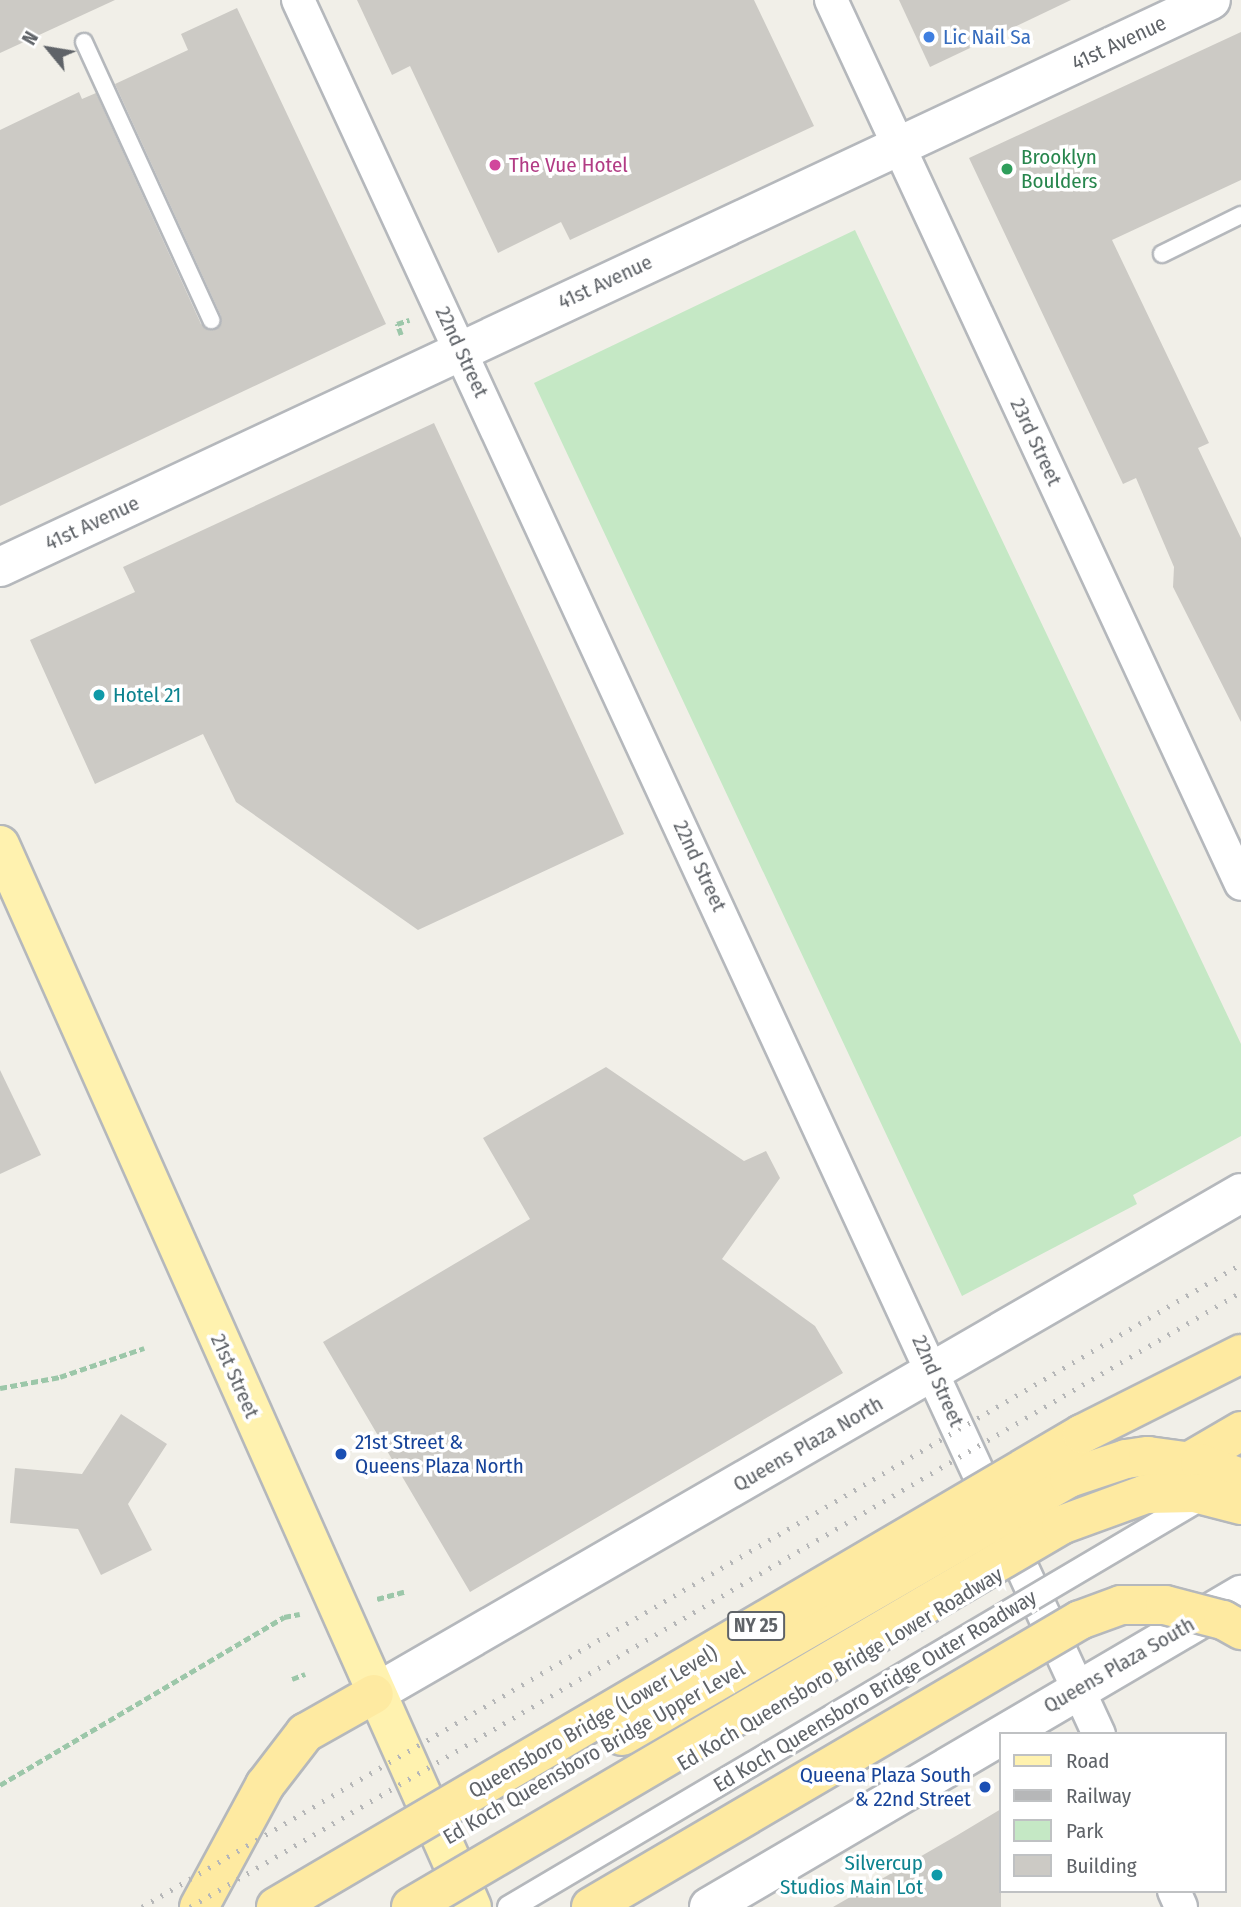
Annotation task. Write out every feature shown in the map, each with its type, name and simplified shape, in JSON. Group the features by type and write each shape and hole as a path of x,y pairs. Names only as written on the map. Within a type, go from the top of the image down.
{"highway":[{"name":"Queensboro Bridge (Lower Level)","path":"276,1907 1082,1434 1241,1354"},
{"name":"Ed Koch Queensboro Bridge Lower Roadway","path":"439,1907 1241,1431"},
{"name":"Ed Koch Queensboro Bridge Upper Level","path":"328,1907 1069,1478 1126,1459 1148,1456 1200,1463 1241,1476"},
{"path":"411,1907 1061,1525 1146,1494 1195,1493 1241,1505"},
{"path":"591,1907 1080,1620 1121,1605 1165,1605 1223,1620 1241,1630"},
{"path":"199,1907 265,1784 305,1733 374,1694"}],"main road":[{"name":"41st Avenue","path":"0,567 461,349 1212,0"},
{"name":"21st Street","path":"0,845 374,1694 472,1907"},
{"name":"Queens Plaza North","path":"374,1694 1241,1193"},
{"name":"Queens Plaza South","path":"1003,1732 1241,1595"},
{"name":"Queens Plaza South","path":"709,1907 1000,1734"}],"street":[{"name":"22nd Street","path":"298,0 934,1371 1098,1732"},
{"name":"23rd Street","path":"831,0 1241,884"},
{"name":"Ed Koch Queensboro Bridge Outer Roadway","path":"509,1907 1241,1476"}],"lane":[{"path":"83,42 211,320"},
{"path":"1162,254 1241,215"}],"path":[{"path":"401,335 397,324 409,320"},
{"path":"0,1388 60,1377 144,1348"},
{"path":"0,1785 268,1627"},
{"path":"292,1679 305,1674"}],"green space":[{"path":"855,230 1241,1044 1241,1136 1133,1195 1137,1204 962,1296 534,383"}],"building":[{"path":"0,0 115,0 0,53"},
{"path":"357,0 754,0 814,126 570,240 561,222 498,253 410,66 392,75"},
{"path":"899,0 1071,0 930,67"},
{"path":"237,8 386,324 0,506 0,130 79,92 82,99 96,93 201,324 216,329 221,316 115,84 188,50 181,34"},
{"path":"1241,32 1241,180 1112,240 1209,443 1198,448 1241,538 1241,722 1173,587 1174,567 1136,478 1123,484 969,158"},
{"path":"434,423 624,834 418,930 236,802 203,734 95,784 30,640 135,592 123,567"},
{"path":"606,1067 744,1161 766,1151 780,1178 722,1259 815,1326 843,1373 470,1592 323,1342 530,1219 483,1138"},
{"path":"0,1070 41,1155 0,1174"},
{"path":"121,1414 167,1444 128,1504 152,1550 101,1575 78,1529 10,1523 15,1468 82,1474"},
{"name":"Silvercup Studios Main Lot","path":"1000,1810 1001,1907 833,1907"}],"railway":[{"path":"142,1907 1241,1264"},
{"path":"190,1907 1241,1292"}],"place":[{"name":"Lic Nail Sa","path":"929,37"},
{"name":"The Vue Hotel","path":"495,165"},
{"name":"Brooklyn Boulders","path":"1007,169"},
{"name":"Hotel 21","path":"99,695"},
{"name":"21st Street & Queens Plaza North","path":"341,1454"},
{"name":"Queena Plaza South & 22nd Street","path":"985,1787"},
{"name":"Silvercup Studios Main Lot","path":"937,1875"}]}
